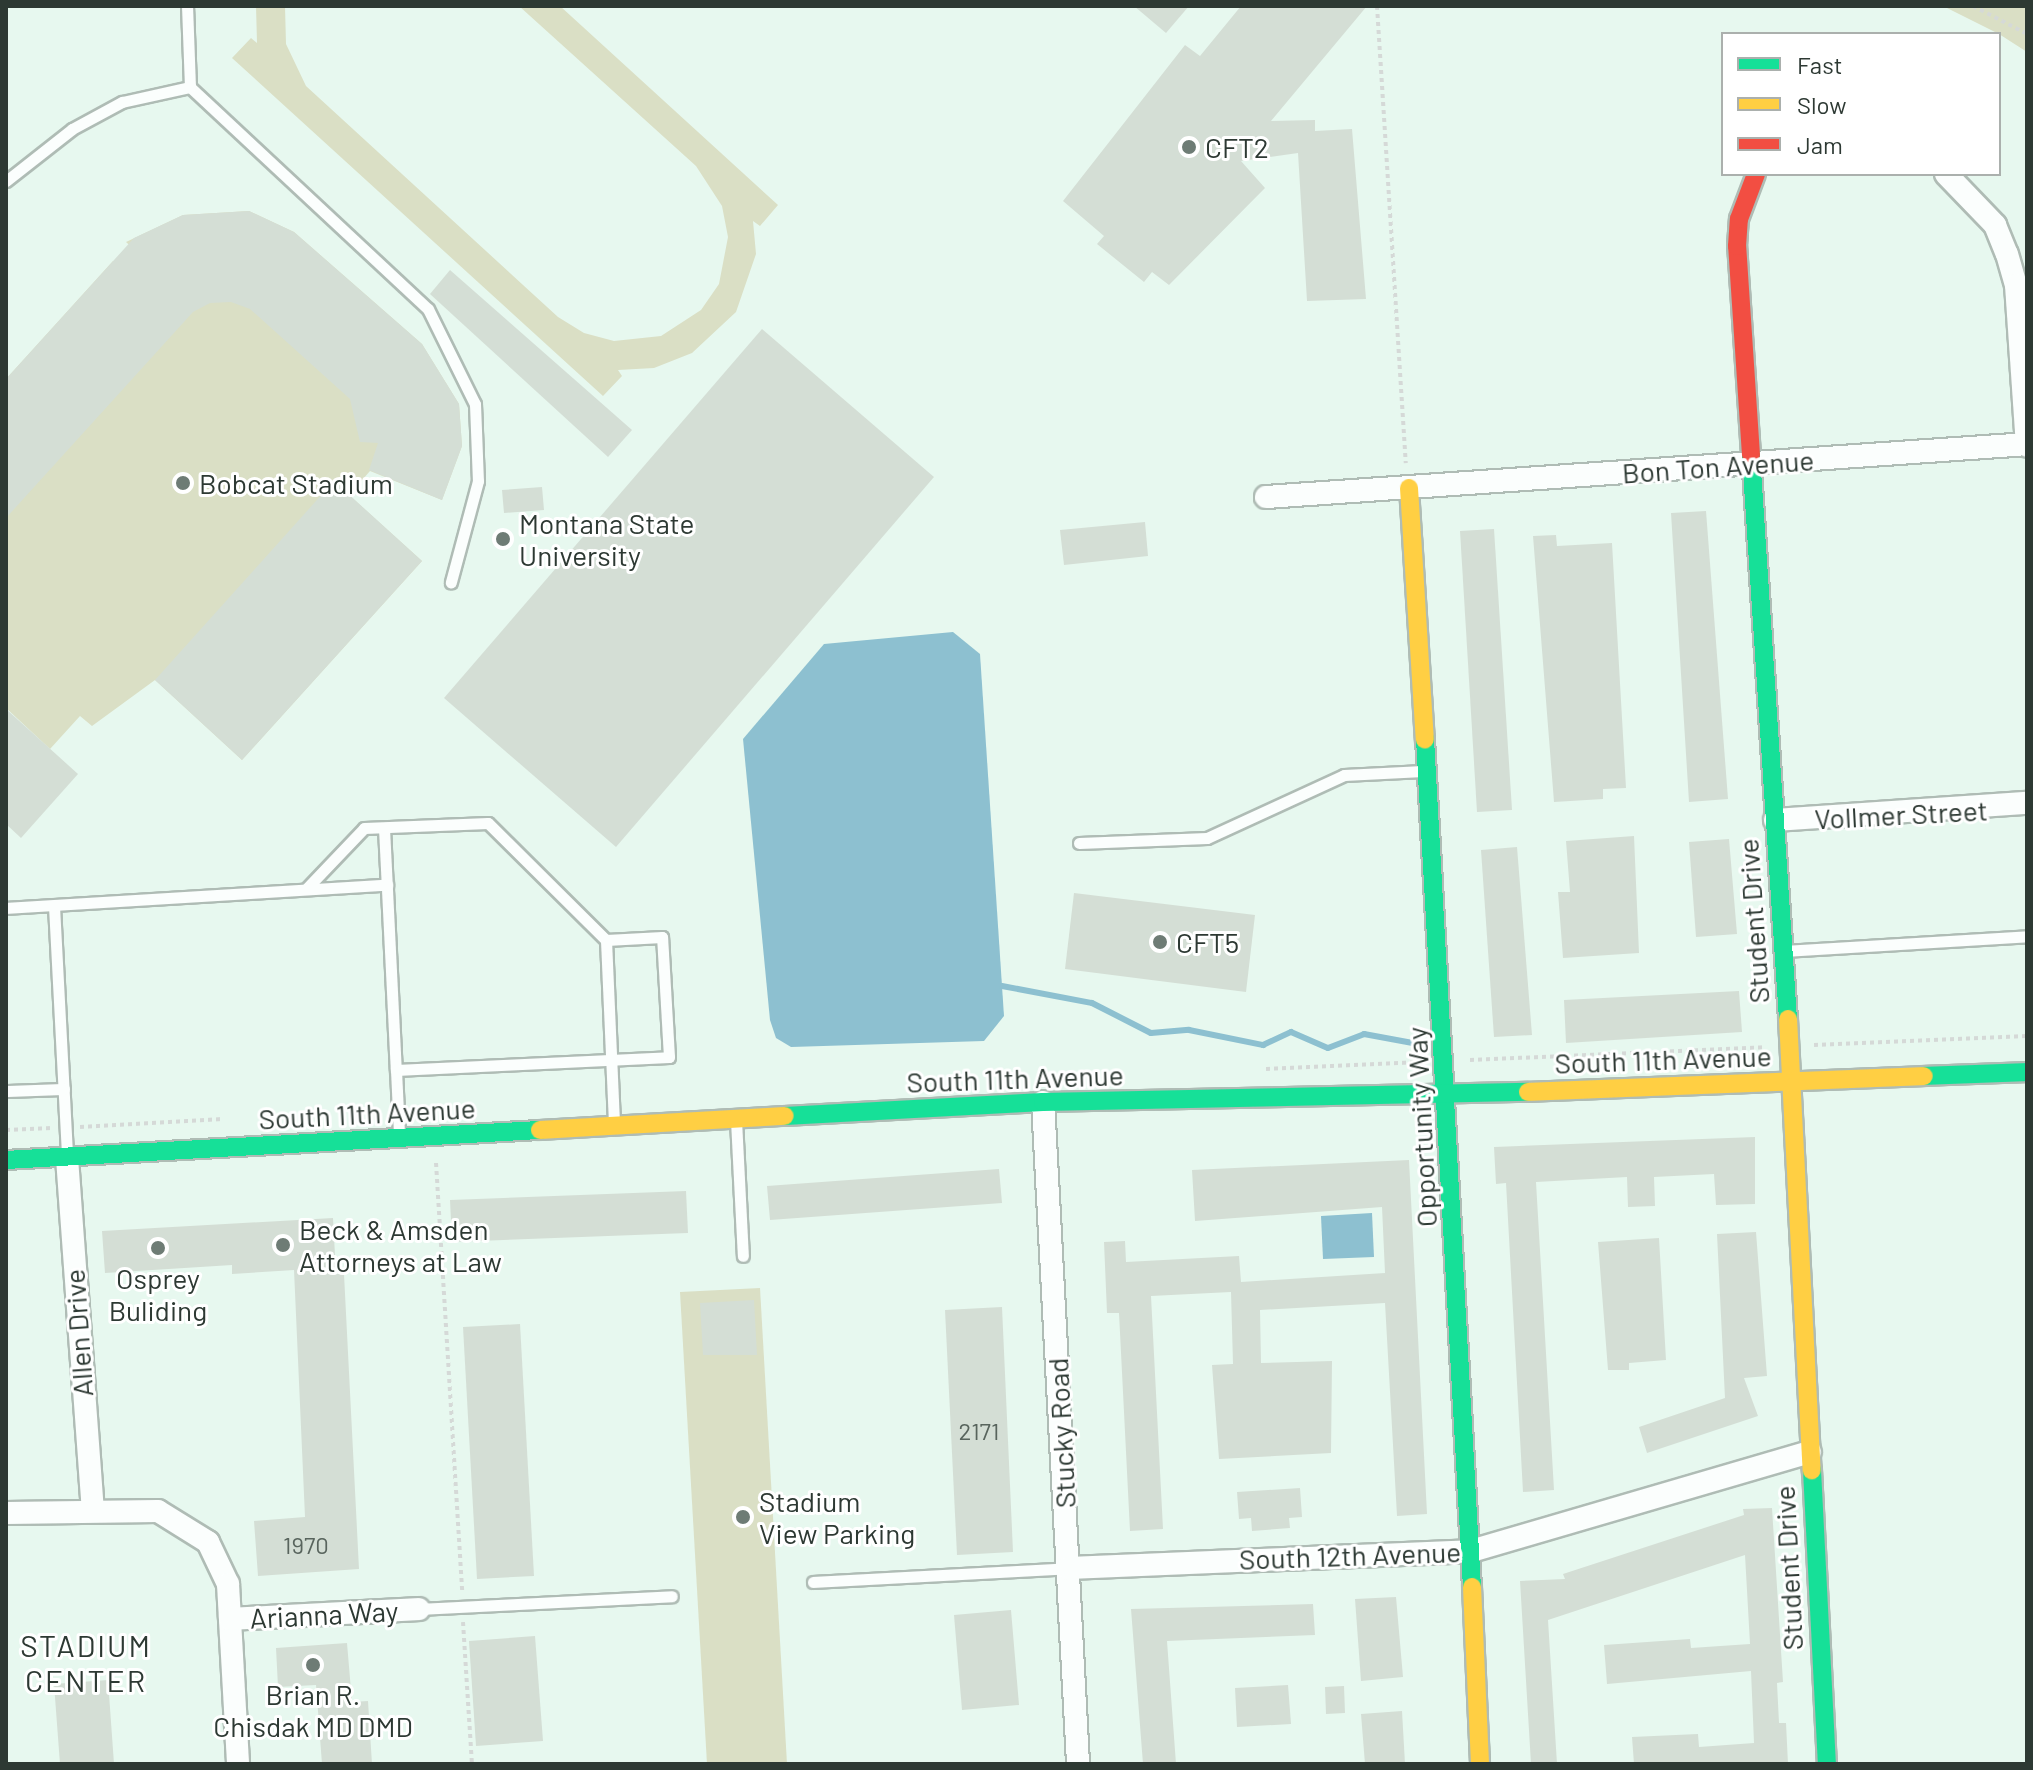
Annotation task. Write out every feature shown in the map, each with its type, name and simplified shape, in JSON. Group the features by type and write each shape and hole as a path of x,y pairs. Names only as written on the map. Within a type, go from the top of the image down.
{"street":[{"name":"Student Drive","path":"1755,176 1739,219 1737,246 1792,1082 1827,1764"},
{"path":"1948,176 1995,225 2013,274 2027,445"},
{"name":"Bon Ton Avenue","path":"1266,497 2027,445"},
{"name":"Opportunity Way","path":"1409,488 1448,1095 1480,1764"},
{"name":"Vollmer Street","path":"1775,820 2027,803"},
{"name":"South 11th Avenue","path":"6,1160 1043,1102 1448,1095 2027,1072"},
{"name":"Stucky Road","path":"1043,1102 1078,1764"},
{"name":"Allen Drive","path":"67,1158 93,1508"},
{"name":"South 12th Avenue","path":"1068,1568 1471,1551 1810,1452"},
{"path":"6,1513 93,1508 158,1511 194,1529 224,1569 230,1619 238,1764"},
{"name":"Arianna Way","path":"230,1619 419,1609"}],"lane":[{"path":"187,6 190,87 428,309 475,404 478,481 451,582"},
{"path":"6,181 72,129 122,102 190,87"},
{"path":"1079,843 1207,838 1344,775 1428,771"},
{"path":"306,889 364,828 488,823 606,940 614,1126"},
{"path":"384,828 399,1139"},
{"path":"6,908 387,885"},
{"path":"54,906 67,1158"},
{"path":"1784,951 2027,936"},
{"path":"396,1070 669,1057 662,937 606,940"},
{"path":"6,1091 64,1089"},
{"path":"736,1120 743,1256"},
{"path":"813,1582 1068,1568"},
{"path":"419,1609 672,1596"}],"path":[{"path":"1377,6 1409,488"},
{"path":"1973,6 2027,34"},
{"path":"1446,1061 2027,1036"},
{"path":"434,1137 472,1764"}],"green space":[{"path":"256,6 285,6 286,44 306,86 558,317 584,333 614,341 661,336 701,310 719,284 728,237 722,206 696,166 519,6 560,6 778,205 760,226 753,221 756,254 736,312 692,353 654,368 618,370 622,376 603,396 232,58 251,38 257,43"},
{"path":"1943,6 2027,6 2027,52 2001,35 2001,32 1995,32"},
{"name":"Bobcat Stadium","path":"249,211 294,232 422,344 459,404 462,446 442,500 370,471 349,495 422,561 242,760 155,680 92,726 80,716 50,749 6,708 6,379 113,261 161,304 175,288 126,242 183,215"},
{"path":"760,1288 787,1764 707,1764 680,1292"}],"water":[{"path":"953,632 980,654 1004,1016 984,1041 791,1047 776,1038 770,1020 743,739 824,644"},
{"path":"1372,1213 1374,1257 1323,1259 1321,1216"}],"building":[{"path":"1134,6 1189,6 1166,33"},
{"name":"CFT2","path":"1241,6 1367,6 1271,121 1315,120 1315,131 1352,129 1366,299 1307,301 1298,153 1241,161 1265,188 1169,285 1152,272 1144,282 1097,244 1104,236 1063,201 1185,45 1200,56"},
{"path":"249,211 294,232 422,344 459,404 462,446 442,500 369,470 378,443 360,442 350,399 250,309 231,302 210,303 193,312 6,518 6,379 134,238 183,215"},
{"path":"450,270 632,430 608,457 430,294"},
{"path":"762,329 934,477 616,847 444,698"},
{"path":"334,481 422,561 242,760 155,680"},
{"path":"542,487 544,510 504,513 502,490"},
{"path":"1706,511 1728,799 1689,802 1671,513"},
{"path":"1145,522 1148,556 1064,565 1060,530"},
{"path":"1494,529 1512,810 1477,812 1460,531"},
{"path":"1556,535 1557,546 1612,543 1626,788 1603,789 1603,799 1554,802 1533,536"},
{"path":"6,709 78,774 21,838 6,824"},
{"path":"1634,836 1639,953 1563,958 1558,892 1570,892 1566,841"},
{"path":"1729,839 1737,934 1696,937 1689,842"},
{"path":"1517,847 1532,1035 1494,1037 1481,850"},
{"name":"CFT5","path":"1074,893 1255,915 1246,992 1065,969"},
{"path":"1739,991 1742,1032 1566,1043 1564,1000"},
{"path":"1755,1137 1755,1204 1716,1205 1714,1174 1654,1177 1655,1206 1628,1207 1627,1177 1536,1182 1554,1490 1523,1492 1506,1183 1496,1184 1494,1147"},
{"path":"1409,1160 1427,1514 1397,1516 1385,1303 1260,1310 1261,1363 1332,1361 1331,1453 1219,1459 1212,1365 1233,1364 1231,1292 1151,1296 1163,1529 1130,1531 1119,1313 1107,1313 1104,1242 1125,1241 1126,1262 1239,1256 1241,1282 1385,1273 1382,1207 1195,1221 1192,1170"},
{"path":"999,1169 1002,1203 770,1220 767,1186"},
{"path":"686,1191 688,1233 452,1242 450,1200"},
{"path":"333,1218 336,1274 344,1274 359,1569 258,1576 254,1521 305,1517 294,1270 232,1274 232,1265 105,1273 102,1231"},
{"path":"1756,1232 1767,1376 1744,1378 1758,1416 1647,1453 1639,1427 1725,1398 1717,1234"},
{"path":"1659,1238 1666,1360 1629,1363 1629,1370 1608,1370 1598,1242"},
{"path":"754,1300 757,1355 703,1355 700,1303"},
{"path":"1002,1307 1013,1552 957,1555 945,1310"},
{"path":"520,1324 534,1576 477,1579 463,1327"},
{"path":"1300,1488 1302,1517 1289,1518 1290,1528 1252,1531 1251,1518 1239,1519 1237,1492"},
{"path":"1772,1508 1783,1682 1777,1683 1779,1723 1786,1723 1788,1764 1634,1764 1632,1737 1698,1734 1699,1747 1754,1743 1751,1671 1607,1684 1604,1645 1690,1639 1691,1648 1750,1644 1745,1555 1548,1620 1557,1764 1531,1764 1520,1581 1565,1579 1563,1574 1744,1515 1743,1509"},
{"path":"1396,1597 1403,1677 1361,1681 1355,1599"},
{"path":"1313,1604 1315,1635 1167,1641 1176,1764 1143,1764 1131,1609"},
{"path":"1011,1610 1019,1705 962,1710 954,1615"},
{"path":"535,1636 543,1741 476,1746 469,1641"},
{"path":"347,1643 352,1702 368,1701 372,1764 322,1764 316,1685 278,1687 276,1648"},
{"path":"108,1680 114,1764 60,1764 54,1684"},
{"path":"1288,1685 1291,1724 1237,1727 1235,1688"},
{"path":"1344,1686 1345,1713 1326,1714 1325,1687"},
{"path":"1402,1711 1405,1764 1365,1764 1361,1714"}],"waterway":[{"path":"1002,986 1092,1003 1151,1033 1189,1030 1263,1045 1291,1032 1328,1048 1364,1034 1418,1044"}],"traffic: fast":[{"path":"1751,455 1788,1019"},
{"path":"1425,739 1472,1587"},
{"path":"1924,1076 2027,1072"},
{"path":"785,1116 1043,1102 1528,1092"},
{"path":"6,1160 540,1130"},
{"path":"1812,1470 1827,1764"}],"traffic: slow":[{"path":"1409,488 1425,739"},
{"path":"1788,1019 1812,1470"},
{"path":"1528,1092 1924,1076"},
{"path":"540,1130 785,1116"},
{"path":"1472,1587 1480,1764"}],"traffic: jam":[{"path":"1751,455 1737,246 1739,219 1755,176"}],"place":[{"name":"CFT2","path":"1189,147"},
{"name":"Bobcat Stadium","path":"183,483"},
{"name":"Montana State University","path":"503,539"},
{"name":"CFT5","path":"1160,942"},
{"name":"Beck & Amsden Attorneys at Law","path":"283,1245"},
{"name":"Osprey Buliding","path":"158,1248"},
{"name":"Stadium View Parking","path":"743,1517"},
{"name":"Brian R. Chisdak MD DMD","path":"313,1665"}],"district":[{"name":"STADIUM CENTER","path":"86,1662"}]}
